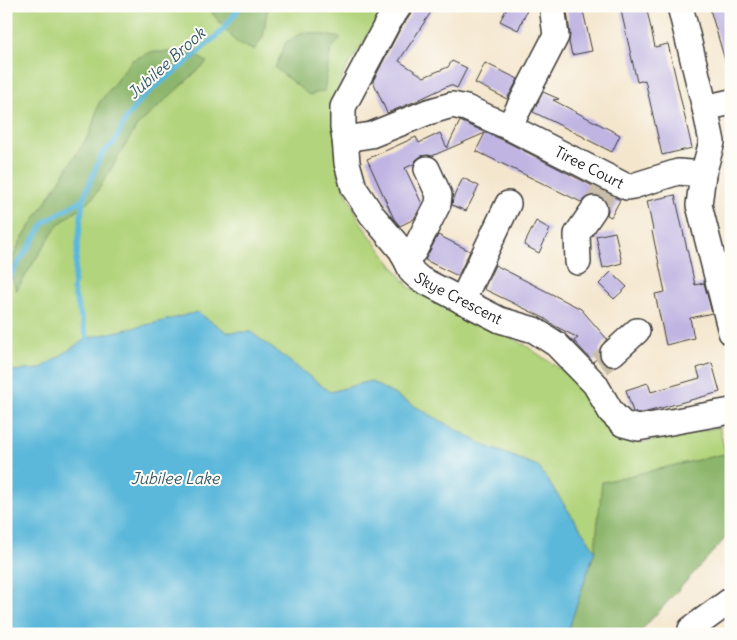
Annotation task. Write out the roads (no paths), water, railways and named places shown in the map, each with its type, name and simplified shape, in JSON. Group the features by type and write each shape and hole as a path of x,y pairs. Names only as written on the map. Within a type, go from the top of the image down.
{"street":[{"name":"Skye Crescent","path":"399,6 387,24 343,107 343,127 347,163 354,188 372,215 402,251 412,272 420,279 500,320 534,330 556,344 599,364 595,384 611,412 623,424 638,428 731,411"},
{"path":"680,6 712,142 703,174 699,205 731,332"},
{"path":"509,127 556,36 553,13"},
{"path":"705,108 731,102"},
{"name":"Tiree Court","path":"345,139 371,135 428,112 452,105 466,108 509,127 603,193 678,172 703,174"},
{"path":"404,256 414,251 438,204 439,195 427,169"},
{"path":"578,262 577,234 603,193"},
{"path":"462,301 508,204"},
{"path":"599,364 637,331"},
{"path":"691,629 731,600"}],"water":[{"name":"Jubilee Lake","path":"197,312 227,332 251,332 330,392 370,381 486,446 538,466 595,550 567,634 6,634 6,373 8,371 40,369 87,338"}],"waterway":[{"name":"Jubilee Brook","path":"6,282 45,222 83,199 102,153 114,143 126,119 137,104 151,90 220,33 241,6"},
{"path":"83,199 73,289 87,338"}],"tunnel":[{"path":"594,209 604,190"},
{"path":"600,364 613,353"}]}
